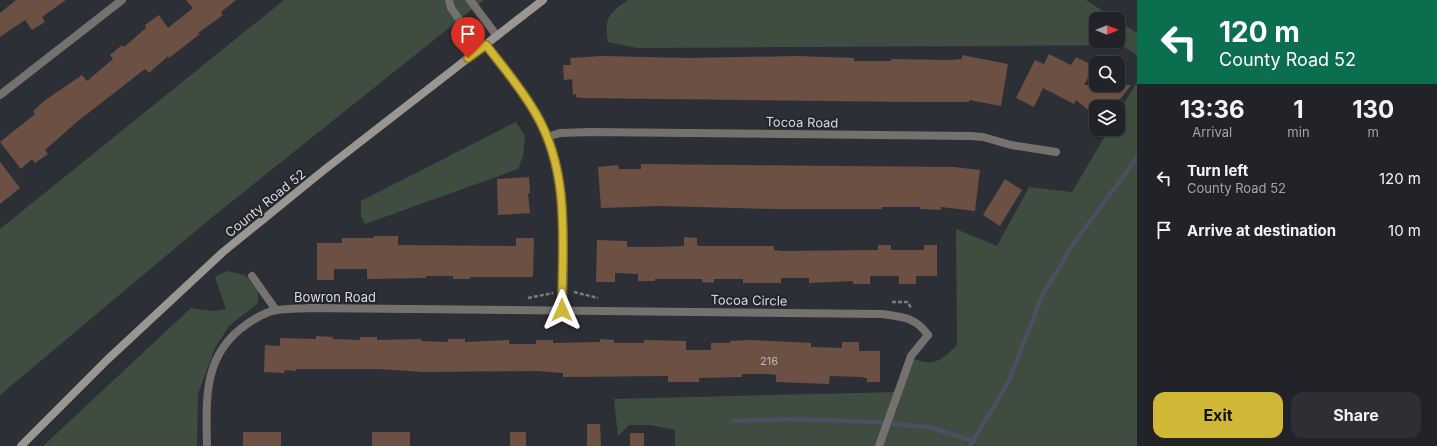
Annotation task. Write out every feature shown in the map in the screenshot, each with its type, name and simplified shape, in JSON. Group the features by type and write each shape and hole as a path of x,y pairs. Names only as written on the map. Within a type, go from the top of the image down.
{"main road":[{"name":"County Road 52","path":"21,446 112,355 223,252 324,170 544,0"}],"street":[{"path":"0,95 122,0"},
{"path":"449,0 451,8 527,99 537,114 547,136 558,168 563,204 562,310"},
{"path":"470,0 497,36"},
{"name":"Tocoa Road","path":"547,136 560,133 590,132 971,136 983,137 1011,145 1056,152"},
{"path":"252,276 276,310"},
{"name":"Bowron Road","path":"207,446 208,394 210,375 216,359 221,350 240,329 260,316 276,310 309,308 562,310"},
{"name":"Tocoa Circle","path":"562,310 882,314 910,319 918,323 928,335 910,356 879,446"}],"green space":[{"path":"284,0 484,0 210,219 0,395 0,229"},
{"path":"628,0 1086,0 1104,12 1089,12 1089,45 637,48 608,42 607,22 609,17 616,9"},
{"path":"1125,25 1137,33 1137,55 1125,48"},
{"path":"1137,82 1137,446 675,446 675,430 650,425 629,425 618,436 614,399 899,392 911,358 926,362 937,361 957,345 956,229 997,246 1029,187 1072,192 1105,136 1125,136 1125,102"},
{"path":"516,122 525,136 523,156 518,169 365,224 361,216 361,201"},
{"path":"227,271 245,275 258,291 258,303 229,326 215,348 198,394 197,446 43,446 191,308 213,311 226,309 215,277"}],"building":[{"path":"16,0 66,0 42,17 45,22 32,30 25,20 0,37 0,13"},
{"path":"186,0 236,0 221,12 223,15 198,33 200,34 169,58 168,56 149,73 145,69 78,121 45,150 48,154 35,163 32,159 21,169 0,142 35,114 33,111 44,101 82,75 87,81 113,59 110,55 122,45 124,47 146,28 145,25 159,15 168,28 193,8"},
{"path":"1049,54 1071,65 1076,57 1089,64 1089,76 1084,85 1089,85 1089,92 1125,92 1125,85 1131,85 1119,100 1089,100 1089,110 1076,100 1074,104 1043,88 1034,107 1016,98 1035,60 1044,64"},
{"path":"962,55 1008,64 1001,106 969,100 969,102 911,102 582,98 576,97 576,94 573,95 572,79 564,80 563,65 571,65 570,58 602,56 690,58 797,56 854,58 854,61 891,61 891,59 951,60 962,59"},
{"path":"0,162 20,188 0,204"},
{"path":"641,164 954,167 980,170 975,211 941,207 941,210 920,209 920,207 882,207 882,209 776,209 660,206 601,208 598,167 618,165 619,169 641,169"},
{"path":"529,177 530,193 528,194 530,213 498,215 497,179"},
{"path":"1005,179 1022,190 1000,226 983,215"},
{"path":"374,236 398,236 398,245 516,246 516,238 534,238 533,277 470,277 470,279 453,279 453,276 426,276 426,278 367,279 367,269 334,269 334,280 317,280 317,243 342,243 342,238 374,238"},
{"path":"684,237 697,238 697,245 699,246 774,246 774,250 781,251 878,250 878,245 891,245 891,250 924,250 924,245 937,245 937,276 916,276 916,284 899,284 899,276 870,276 870,284 853,284 853,281 809,283 809,278 781,278 781,283 743,283 743,279 714,279 714,283 702,282 702,279 655,279 655,281 638,281 638,274 615,273 615,282 596,282 597,240 627,241 627,247 658,247 684,246"},
{"path":"316,336 333,337 333,339 360,340 360,337 377,337 377,340 421,339 421,341 448,342 448,339 465,339 465,342 509,340 509,344 536,344 536,340 553,340 553,343 600,342 600,339 614,340 614,343 644,343 644,340 686,341 686,350 711,350 711,343 730,343 730,341 751,340 811,343 811,347 842,348 842,342 859,342 859,351 880,351 880,382 867,382 867,378 861,377 830,376 829,384 776,382 776,375 770,374 742,374 742,377 699,378 699,382 668,382 668,376 563,377 563,373 537,371 423,372 379,369 296,369 296,371 285,370 284,373 264,372 265,345 280,346 280,338 316,339"},
{"path":"587,424 600,424 601,446 587,446"},
{"path":"243,432 281,432 281,446 243,446"},
{"path":"372,432 410,432 410,446 372,446"},
{"path":"510,432 526,432 526,446 510,446"},
{"path":"630,433 644,433 644,446 630,446"}],"waterway":[{"path":"970,446 1008,383 1042,296 1074,243 1137,158"},
{"path":"733,421 796,419 874,422 928,427 974,441"}],"route":[{"path":"468,58 486,45 527,99 537,114 547,136 558,168 563,204 562,310"}]}
